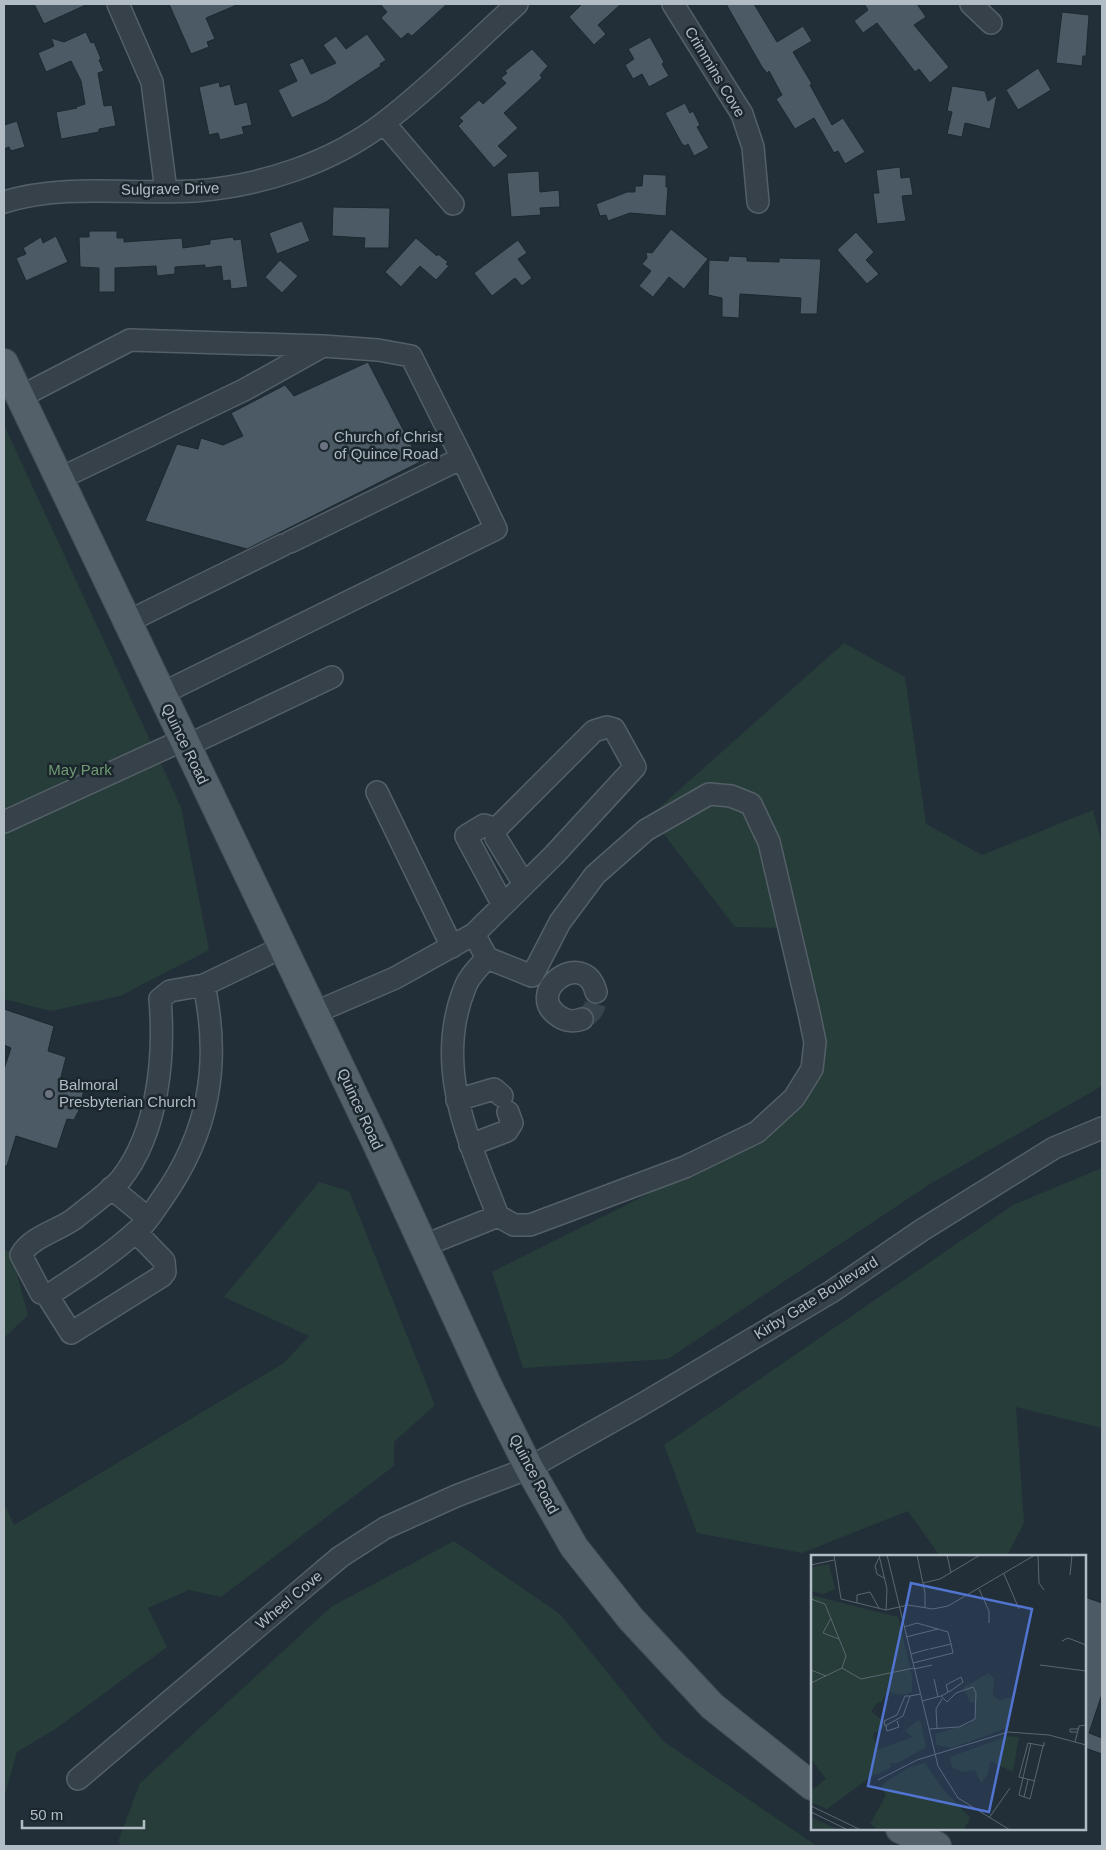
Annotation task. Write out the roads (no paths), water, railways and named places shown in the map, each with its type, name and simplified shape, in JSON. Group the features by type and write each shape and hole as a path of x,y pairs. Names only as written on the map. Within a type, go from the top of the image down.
{"main road":[{"name":"Quince Road","path":"4,363 314,1013 489,1388 529,1468 574,1547 631,1619 712,1706 811,1785"},
{"path":"902,1830 936,1846"}],"street":[{"path":"118,4 152,82 166,191"},
{"name":"Sulgrave Drive","path":"4,202 40,194 72,191 166,191 219,188 279,175 336,151 384,123 517,4"},
{"name":"Crimmins Cove","path":"673,4 742,114 753,147 758,202"},
{"path":"971,4 990,23"},
{"path":"384,123 453,204"},
{"path":"20,397 130,340 322,346 378,350 411,356 462,458 496,530 161,694"},
{"path":"59,479 244,390 322,346"},
{"path":"127,622 462,458"},
{"path":"4,822 332,677"},
{"path":"314,1013 395,978 474,934 524,884 636,768 614,729 607,727 594,732 496,828 496,838 524,884"},
{"path":"377,792 452,947"},
{"path":"487,958 467,983 456,1015 452,1057 456,1100 470,1145 498,1216 514,1225 530,1225 685,1167 757,1132 794,1098 812,1069 815,1042 769,842 751,804 731,796 709,794 646,830 595,875 560,922 532,976"},
{"path":"496,828 484,825 466,836 503,905"},
{"path":"474,934 487,958 551,985"},
{"path":"111,1188 142,1225 164,1261 165,1272 162,1276 71,1333 46,1294 42,1293 21,1255 26,1247 73,1219 111,1188 121,1180 140,1147 157,1097 162,1020 160,999 170,991 204,985 283,948"},
{"path":"582,1019 571,1021 556,1015 548,1000 551,985 563,974 579,973 592,982 596,992"},
{"path":"46,1294 102,1260 142,1225 176,1179 207,1107 212,1065 209,1012 204,985"},
{"path":"456,1100 494,1089 505,1104 512,1123 507,1131 470,1145"},
{"name":"Kirby Gate Boulevard","path":"529,1468 641,1405 831,1292 922,1230 1054,1148 1102,1128"},
{"path":"423,1246 498,1216"},
{"name":"Wheel Cove","path":"78,1779 340,1557 384,1528 456,1496 529,1468"}],"tunnel":[{"path":"582,1019 594,1008 596,992"}],"place":[{"name":"Church of Christ of Quince Road","path":"324,446"},
{"name":"Balmoral Presbyterian Church","path":"49,1094"}],"park label":[{"name":"May Park","path":"80,770"}]}
